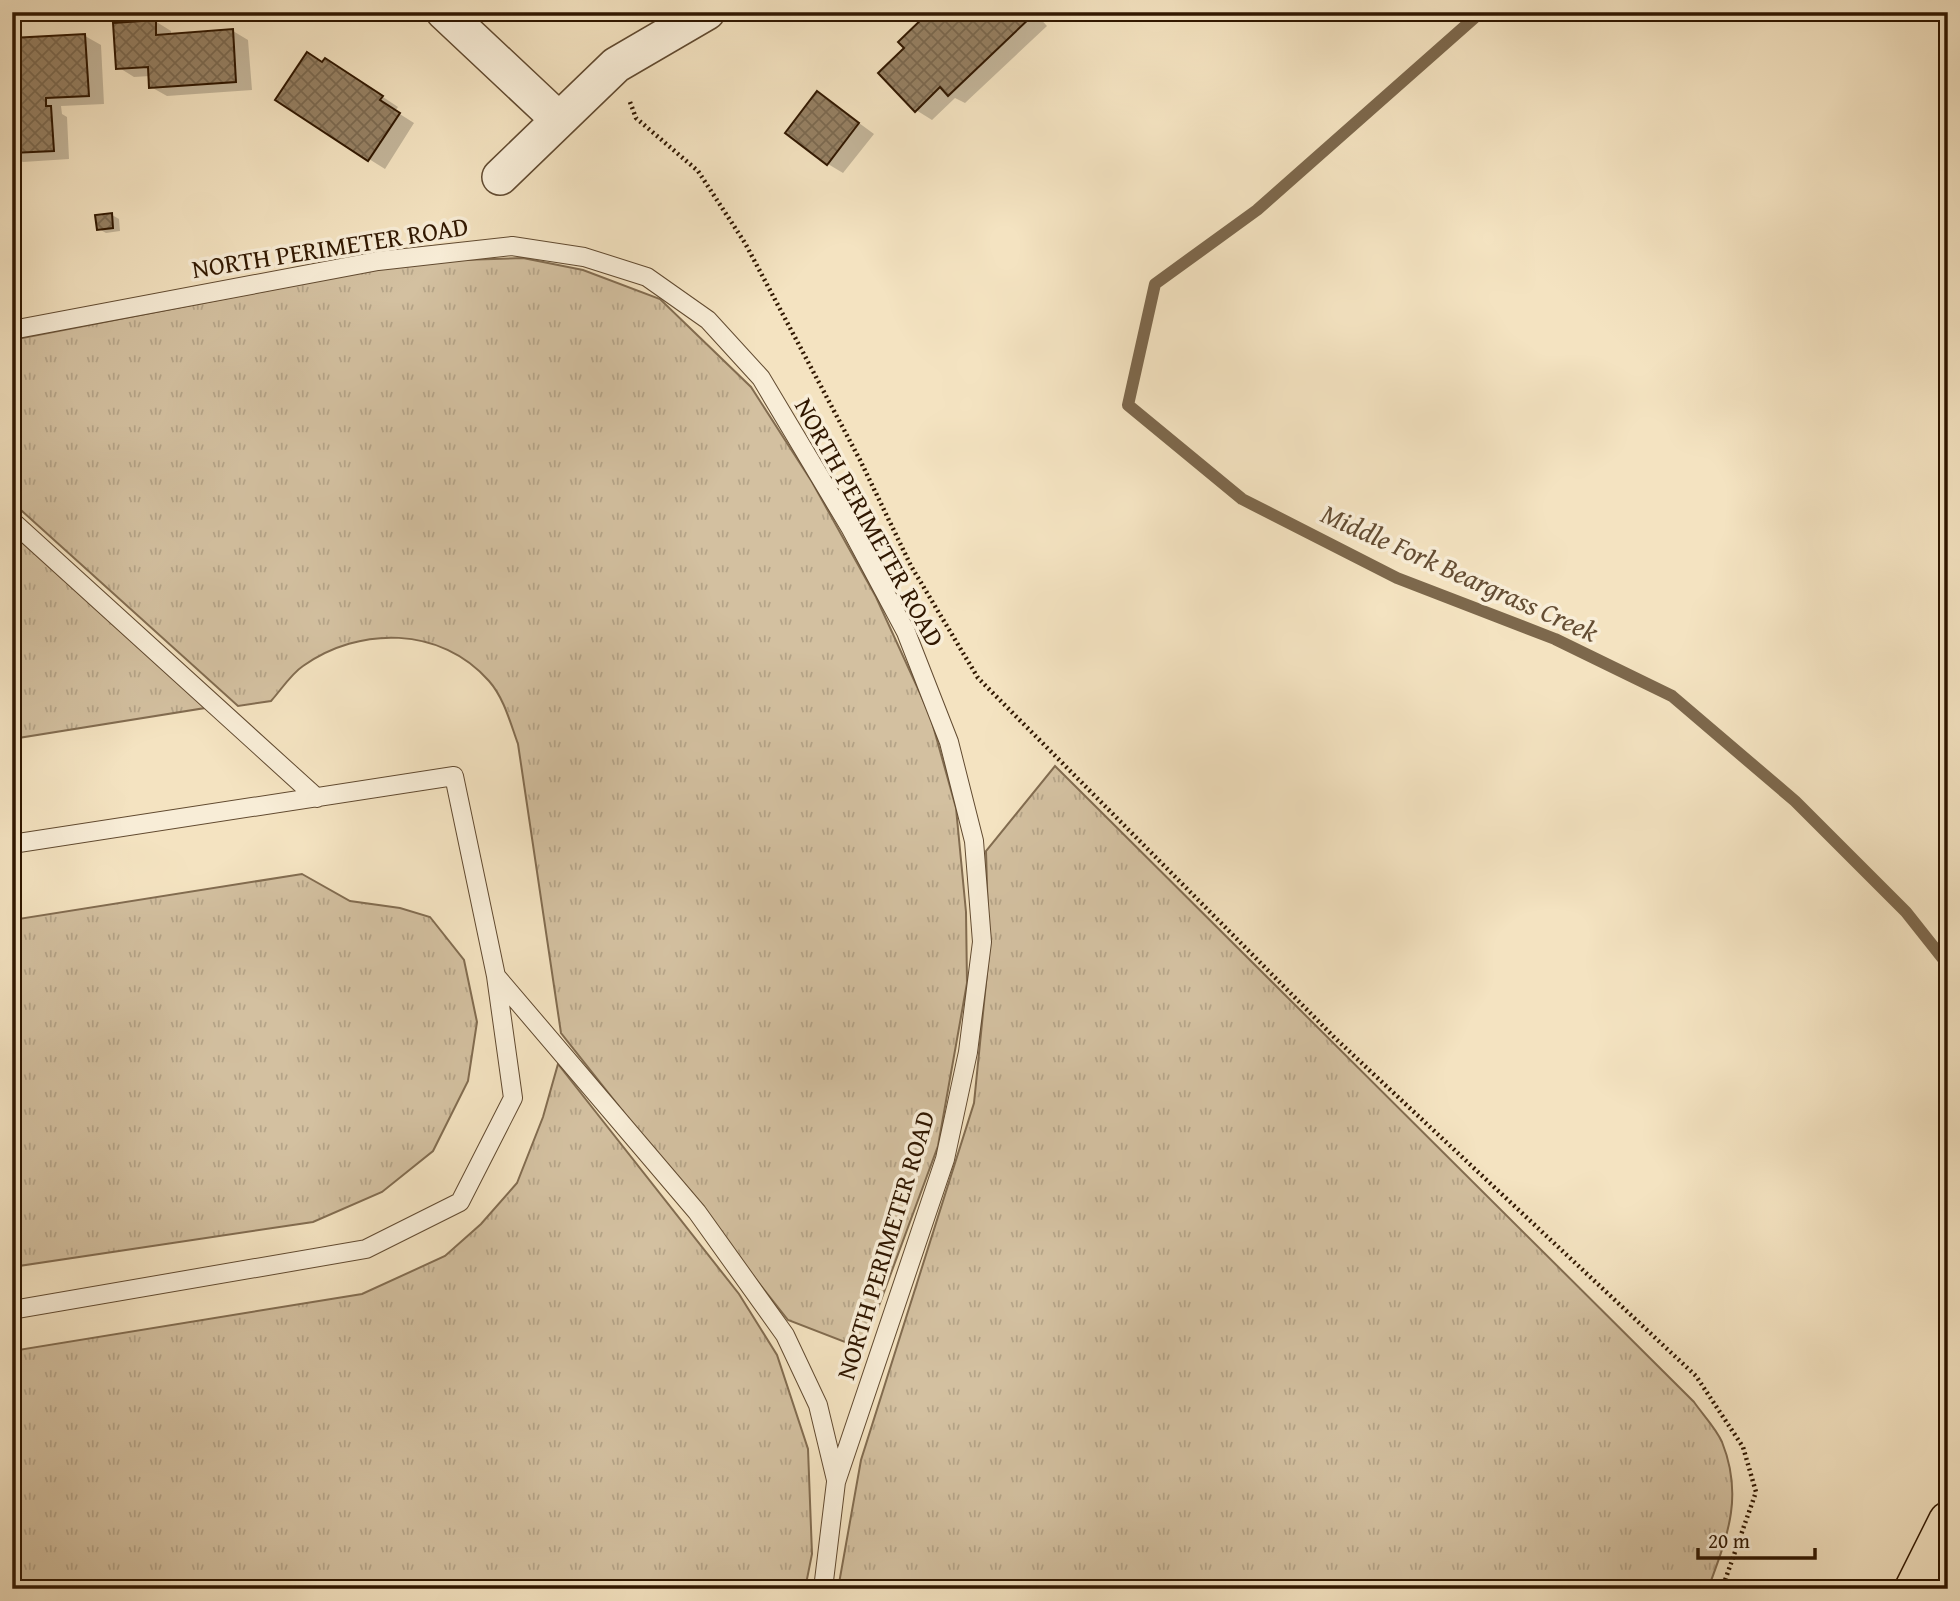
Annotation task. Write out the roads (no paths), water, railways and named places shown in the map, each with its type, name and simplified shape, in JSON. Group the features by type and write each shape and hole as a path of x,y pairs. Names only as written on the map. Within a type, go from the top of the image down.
{"highway":[{"path":"1913,1589 1948,1521"}],"street":[{"path":"444,12 558,119"},
{"path":"500,177 616,65 707,12"}],"lane":[{"name":"NORTH PERIMETER ROAD","path":"12,330 378,261 512,246 584,257 647,277 708,320 761,378 850,529 906,632 944,730 974,841 982,942 968,1052 945,1159 836,1482 823,1589"},
{"path":"12,522 317,798"},
{"path":"12,844 454,776 496,976 513,1098 460,1202 366,1249 12,1310"},
{"path":"496,976 697,1212 785,1335 818,1405 836,1482"}],"waterway":[{"name":"Middle Fork Beargrass Creek","path":"1481,12 1257,210 1155,284 1128,405 1242,499 1397,578 1555,639 1672,696 1795,801 1906,912 1948,965"}]}
